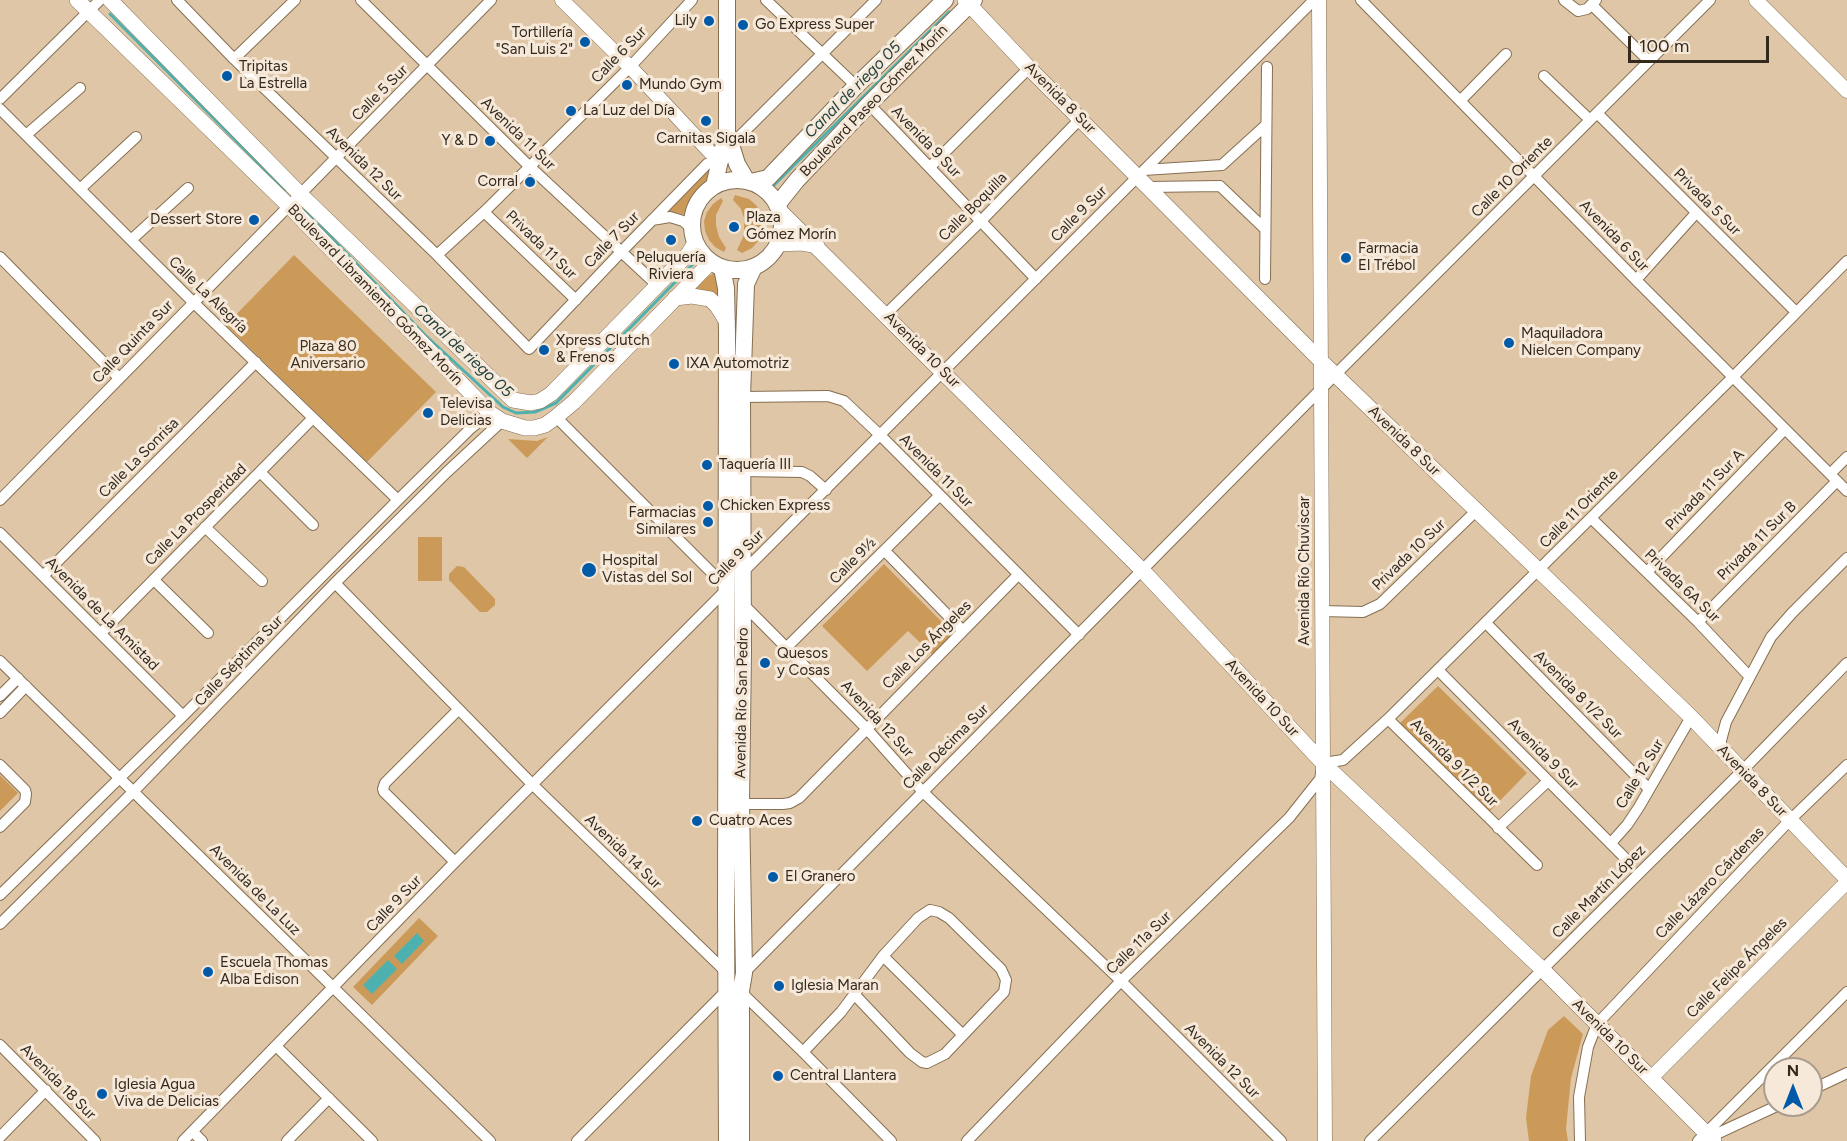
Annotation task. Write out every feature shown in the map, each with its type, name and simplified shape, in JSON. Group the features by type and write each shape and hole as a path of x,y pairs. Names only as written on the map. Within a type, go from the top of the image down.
{"main road":[{"name":"Boulevard Libramiento Gómez Morín","path":"77,0 289,206 496,417"},
{"name":"Boulevard Libramiento Gómez Morín","path":"110,0 301,195 513,400 521,403 540,401 551,394 657,285 693,236"},
{"path":"727,0 729,139 740,171 749,182"},
{"name":"Boulevard Paseo Gómez Morín","path":"749,182 768,178 856,86 945,0"},
{"name":"Boulevard Paseo Gómez Morín","path":"778,207 796,180 969,2"},
{"name":"Avenida 8 Sur","path":"969,2 1029,68 1143,178 1321,361 1691,717 1847,880"},
{"path":"714,186 729,139"},
{"path":"736,180 749,182 762,188 778,207 781,233 778,244 764,261 754,267 732,270 716,265 702,254 693,236 692,216 704,194 714,186 736,180"},
{"name":"Avenida 10 Sur","path":"778,207 1143,571 1323,763 1542,969 1651,1078 1707,1138"},
{"path":"778,244 801,243 817,246"},
{"path":"496,417 525,428 534,428 556,417 574,402 675,297 716,265"},
{"name":"Avenida Río San Pedro","path":"716,265 726,288 727,322 727,589 735,982 741,1141"},
{"name":"Avenida Río San Pedro","path":"727,1141 741,804 742,397 746,284 754,267"},
{"path":"675,297 692,296 710,299 727,322"}],"street":[{"path":"0,99 100,0"},
{"name":"Avenida 12 Sur","path":"177,0 234,59 437,255 530,350"},
{"path":"234,59 295,0"},
{"name":"Avenida 11 Sur","path":"361,0 530,166 657,285"},
{"name":"Calle 5 Sur","path":"289,206 491,0"},
{"path":"562,0 630,67 710,152 721,160"},
{"name":"Calle 6 Sur","path":"437,255 484,212 630,67 692,0"},
{"path":"766,0 856,86"},
{"path":"729,139 823,53 876,0"},
{"name":"Calle 9 Sur","path":"183,1141 455,862 743,572 1036,279 1143,178 1314,0"},
{"name":"Avenida Río Chuviscar","path":"1319,0 1325,1141"},
{"name":"Avenida 6 Sur","path":"1361,0 1847,491"},
{"path":"1564,0 1578,11 1584,10 1594,2 1649,61"},
{"name":"Calle 10 Oriente","path":"1337,375 1710,0"},
{"path":"1756,0 1847,91"},
{"path":"1461,100 1506,54"},
{"path":"1265,279 1267,67"},
{"path":"930,167 1029,68"},
{"name":"Privada 5 Sur","path":"1544,76 1594,117 1796,312"},
{"path":"26,135 80,88"},
{"name":"Avenida 9 Sur","path":"869,104 1036,279"},
{"name":"Calle La Alegría","path":"0,109 193,302 399,500"},
{"name":"Calle Boquilla","path":"886,314 1080,119"},
{"path":"1143,178 1222,165 1266,125"},
{"path":"80,189 136,137"},
{"name":"Calle 7 Sur","path":"530,350 707,164 721,160"},
{"path":"1143,178 1220,186 1265,229"},
{"path":"131,240 188,188"},
{"name":"Calle Quinta Sur","path":"0,500 289,206"},
{"name":"Privada 11 Sur","path":"484,212 576,300"},
{"path":"1636,280 1696,213"},
{"path":"652,220 670,217 682,221 693,236"},
{"path":"0,257 119,378"},
{"name":"Calle 11 Oriente","path":"1323,763 1343,760 1388,719 1592,519 1847,261"},
{"name":"Calle La Sonrisa","path":"43,576 256,362"},
{"name":"Calle Décima Sur","path":"577,1141 1337,375"},
{"name":"Avenida 11 Sur","path":"742,397 834,397 844,401 1079,635"},
{"name":"Calle Séptima Sur","path":"0,895 471,428 496,417"},
{"name":"Calle Séptima Sur","path":"0,924 486,433 496,417"},
{"name":"Avenida 12 Sur","path":"556,417 743,605 788,647 866,728 923,792 1121,981 1281,1141"},
{"name":"Calle La Prosperidad","path":"100,633 313,418"},
{"name":"Privada 11 Sur A","path":"1647,572 1785,429"},
{"name":"Privada 11 Sur B","path":"1698,622 1834,478 1847,457"},
{"path":"742,471 802,472 826,490"},
{"path":"260,472 313,525"},
{"name":"Calle 9½","path":"788,647 939,496"},
{"name":"Privada 10 Sur","path":"1322,611 1363,612 1380,604 1476,511"},
{"name":"Privada 6A Sur","path":"1592,519 1698,622 1749,676"},
{"path":"206,527 262,581"},
{"name":"Avenida de La Amistad","path":"0,533 183,716"},
{"path":"885,551 963,631"},
{"path":"1719,748 1726,722 1749,676 1780,625 1847,558"},
{"name":"Calle Los Ángeles","path":"741,804 783,804 795,801 1018,575"},
{"path":"154,580 208,633"},
{"name":"Avenida 14 Sur","path":"335,583 458,710 735,982 891,1141"},
{"name":"Avenida 8 1/2 Sur","path":"1486,623 1650,789"},
{"name":"Avenida de La Luz","path":"0,660 490,1141"},
{"name":"Calle Martín López","path":"1370,1141 1743,771 1847,663"},
{"name":"Avenida 9 Sur","path":"1438,670 1626,859"},
{"path":"0,696 18,678"},
{"path":"0,713 26,686"},
{"path":"455,862 383,789 385,783 458,710"},
{"name":"Calle 12 Sur","path":"1611,843 1634,816 1691,717"},
{"name":"Avenida 9 1/2 Sur","path":"1388,719 1537,865"},
{"name":"Calle 11a Sur","path":"967,1141 1121,981 1289,818 1320,779 1323,763"},
{"path":"0,765 25,790 26,794 25,802 0,827"},
{"name":"Calle Lázaro Cárdenas","path":"1597,1024 1790,820 1847,765"},
{"path":"1498,828 1548,780"},
{"name":"Calle Felipe Ángeles","path":"1651,1078 1847,880"},
{"path":"803,1052 855,995 883,956 925,912 934,910 949,918 1001,969 1006,980 1004,992 938,1059 927,1063 910,1053 855,995"},
{"path":"883,956 963,1035"},
{"path":"1707,1138 1847,992"},
{"path":"1580,1141 1579,1097 1588,1047 1597,1024"},
{"name":"Avenida 18 Sur","path":"0,1045 95,1141"},
{"path":"277,1047 372,1141"},
{"path":"1823,1084 1847,1073"},
{"path":"0,1137 46,1090"},
{"path":"287,1141 329,1098"},
{"path":"1707,1138 1763,1112"},
{"path":"193,1132 202,1141"}],"green space":[{"path":"711,165 707,180 693,198 687,215 666,211"},
{"path":"735,195 749,199 756,205 764,222 759,240 752,248 742,253 737,250 744,235 744,218 741,209 733,200"},
{"path":"721,198 723,201 716,215 716,225 719,237 726,248 724,252 709,240 704,221 707,212"},
{"name":"Plaza 80 Aniversario","path":"294,255 436,392 367,462 226,325"},
{"path":"715,273 720,301 694,291 702,279"},
{"path":"548,437 527,458 508,439 537,441"},
{"path":"418,537 442,537 442,581 418,581"},
{"path":"884,564 954,634 933,655 908,631 867,671 822,626"},
{"path":"457,566 464,567 495,599 495,605 487,612 480,612 449,580 449,574"},
{"path":"1438,686 1527,773 1489,812 1399,724"},
{"path":"0,775 18,793 0,811"},
{"path":"419,918 438,936 372,1005 353,987"},
{"path":"1564,1016 1583,1034 1571,1078 1566,1129 1568,1141 1529,1141 1526,1118 1531,1076 1548,1030"}],"water":[{"path":"417,933 424,941 402,964 394,956"},
{"path":"388,960 397,969 372,994 363,985"}],"waterway":[{"name":"Canal de riego 05","path":"774,185 949,12"},
{"path":"110,14 285,190"},
{"name":"Canal de riego 05","path":"305,210 425,335 503,407 516,413 535,412 556,403 695,262"}],"place":[{"name":"Lily","path":"709,21"},
{"name":"Go Express Super","path":"743,25"},
{"name":"Tortillería \"San Luis 2\"","path":"585,42"},
{"name":"Tripitas La Estrella","path":"227,76"},
{"name":"Mundo Gym","path":"627,85"},
{"name":"La Luz del Día","path":"571,111"},
{"name":"Carnitas Sigala","path":"706,121"},
{"name":"Y & D","path":"490,141"},
{"name":"Corral","path":"530,182"},
{"name":"Dessert Store","path":"254,220"},
{"name":"Plaza Gómez Morín","path":"734,227"},
{"name":"Peluquería Riviera","path":"671,240"},
{"name":"Farmacia El Trébol","path":"1346,258"},
{"name":"Maquiladora Nielcen Company","path":"1509,343"},
{"name":"Xpress Clutch & Frenos","path":"544,350"},
{"name":"IXA Automotriz","path":"674,364"},
{"name":"Televisa Delicias","path":"428,413"},
{"name":"Taquería III","path":"707,465"},
{"name":"Chicken Express","path":"708,506"},
{"name":"Farmacias Similares","path":"708,522"},
{"name":"Hospital Vistas del Sol","path":"589,570"},
{"name":"Quesos y Cosas","path":"765,663"},
{"name":"Cuatro Aces","path":"697,821"},
{"name":"El Granero","path":"773,877"},
{"name":"Escuela Thomas Alba Edison","path":"208,972"},
{"name":"Iglesia Maran","path":"779,986"},
{"name":"Central Llantera","path":"778,1076"},
{"name":"Iglesia Agua Viva de Delicias","path":"102,1094"}]}
